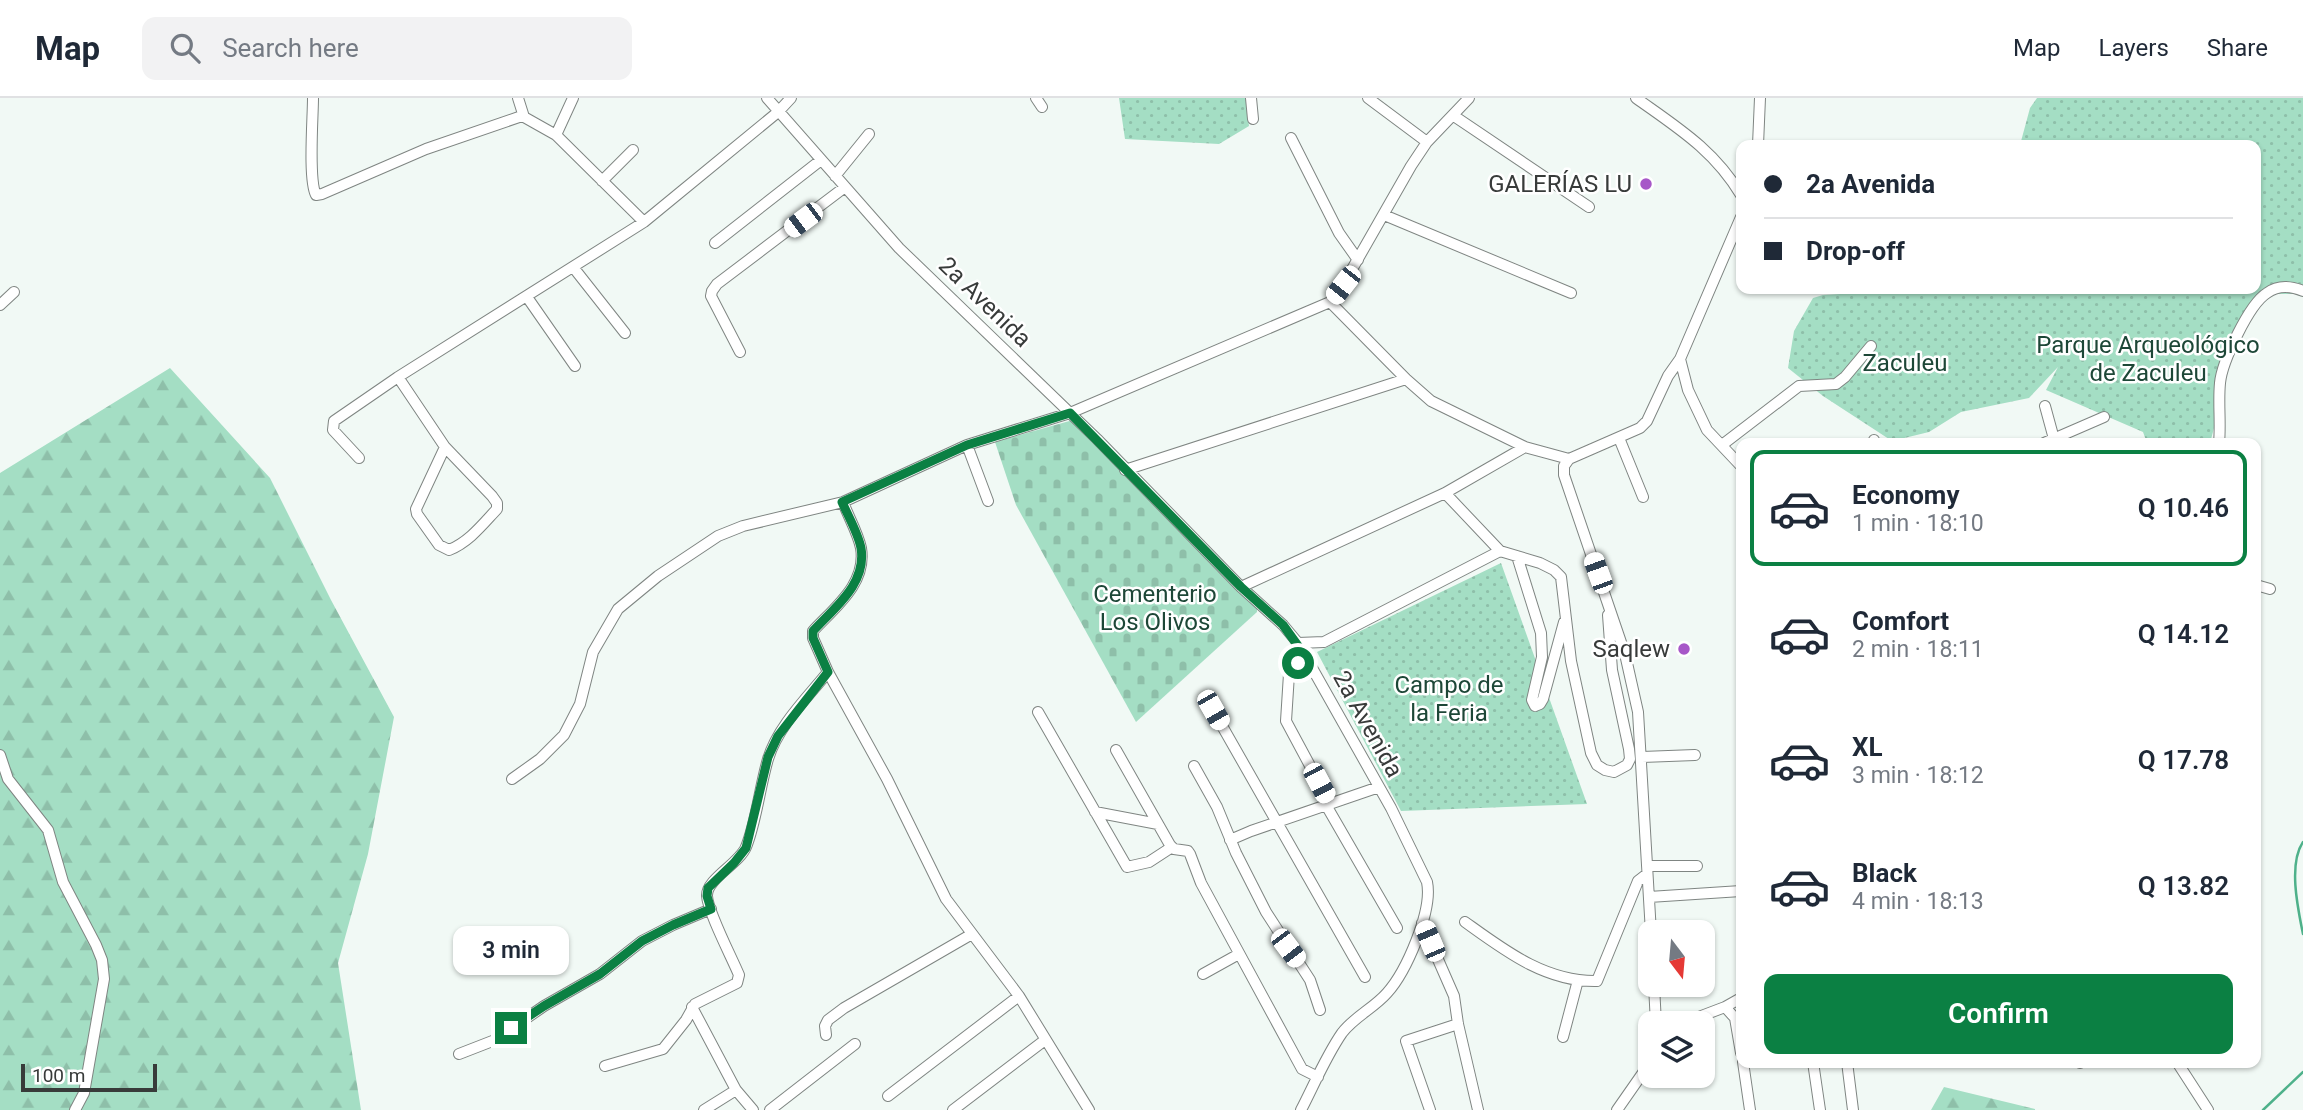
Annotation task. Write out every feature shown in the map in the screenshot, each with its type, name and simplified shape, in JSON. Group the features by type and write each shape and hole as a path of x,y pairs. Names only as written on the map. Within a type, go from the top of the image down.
{"street":[{"path":"313,98 313,173 316,195 426,149 524,117 556,135 644,222"},
{"path":"519,98 524,117"},
{"path":"556,135 573,98"},
{"name":"2a Avenida","path":"767,98 899,248 1070,413 1241,587 1283,625 1298,643 1379,787 1427,883 1429,891 1422,923 1396,981 1387,994 1343,1032 1301,1110"},
{"path":"359,458 333,430 334,422 398,377 644,222 778,112 791,98"},
{"path":"1036,98 1042,107"},
{"path":"1251,98 1253,119"},
{"path":"1367,98 1427,142"},
{"path":"512,779 540,759 564,735 580,704 593,652 618,609 658,576 718,536 743,526 842,502 967,445 1070,413 1330,302 1343,285 1427,142 1469,98"},
{"path":"1636,98 1707,150 1736,187"},
{"path":"1758,140 1760,98"},
{"path":"1454,116 1589,207"},
{"path":"835,176 869,134"},
{"path":"1291,138 1339,233 1358,260"},
{"path":"602,181 633,150"},
{"path":"715,243 821,160"},
{"path":"740,352 711,296 712,291 717,284 845,187"},
{"path":"1384,215 1572,293"},
{"path":"1650,920 1638,712 1625,654 1564,475 1564,466 1569,459 1640,428 1647,421 1736,241"},
{"path":"573,267 625,333"},
{"path":"2219,438 2220,383 2225,358 2250,312 2265,293 2281,287 2303,291"},
{"path":"0,305 14,292"},
{"path":"527,297 575,366"},
{"path":"1330,302 1431,401 1525,447 1569,459"},
{"path":"1722,444 1799,386 1836,384 1871,346"},
{"path":"1680,359 1688,390 1707,430 1736,460"},
{"path":"398,377 445,447 497,503 497,509 476,533 449,550 439,545 416,509 445,447"},
{"path":"1125,470 1406,379"},
{"path":"2045,406 2049,438"},
{"path":"2056,438 2104,416"},
{"path":"1619,438 1643,497"},
{"path":"967,445 988,501"},
{"path":"1241,587 1445,493 1525,447"},
{"path":"1445,493 1500,551 1541,563 1561,577 1571,661 1591,754 1597,765 1614,772 1621,770 1630,759 1612,670 1607,597"},
{"path":"842,502 861,548 859,577 849,593 813,631 813,638 828,672 887,779 946,900 1019,996 1089,1110"},
{"path":"1298,643 1324,642 1500,551"},
{"path":"1517,556 1541,633 1542,657 1532,700 1535,706 1543,699 1565,614"},
{"path":"2261,586 2270,589"},
{"path":"1306,657 1289,674 1286,721 1328,804 1397,928"},
{"path":"605,1066 663,1049 698,1001 737,984 739,975 711,909 707,896 708,888 746,848 768,757 778,736 828,672"},
{"path":"1213,710 1365,977"},
{"path":"1038,712 1127,867 1149,862 1172,847"},
{"path":"1116,750 1172,847 1190,854 1201,883 1302,1069 1318,1077"},
{"path":"0,755 8,779 48,830 63,881 102,960 104,979 84,1093 75,1110"},
{"path":"1642,757 1695,755"},
{"path":"1194,765 1217,807 1230,841 1266,912 1310,980 1320,1010"},
{"path":"1230,841 1379,787"},
{"path":"1095,812 1158,824"},
{"path":"1465,922 1513,957 1543,970 1578,981 1599,980 1638,881 1647,870 1697,866"},
{"path":"1649,897 1736,891"},
{"path":"459,1054 495,1040 544,1006 600,974 642,941 711,909"},
{"path":"1422,923 1454,996 1478,1110"},
{"path":"826,1035 825,1026 828,1020 972,933"},
{"path":"1203,974 1239,954"},
{"path":"1563,1037 1578,981"},
{"path":"888,1096 1019,996"},
{"path":"1714,1011 1736,1001"},
{"path":"692,1007 736,1090 752,1110"},
{"path":"1725,1007 1736,1022"},
{"path":"1430,1110 1406,1041 1458,1024"},
{"path":"953,1110 1045,1040"},
{"path":"770,1110 855,1044"},
{"path":"1744,1068 1751,1110"},
{"path":"1814,1068 1820,1110"},
{"path":"1848,1068 1853,1110"},
{"path":"2181,1068 2208,1110"},
{"path":"1617,1110 1638,1080"},
{"path":"704,1110 736,1090"}],"green space":[{"path":"1119,98 1246,98 1249,126 1219,144 1125,139"},
{"name":"Zaculeu","path":"2037,98 2303,98 2303,297 2295,294 2266,294 2251,312 2219,365 2217,417 2211,438 2145,438 2143,432 2046,390 2058,367 2029,398 1961,412 1929,432 1904,438 1887,438 1823,396 1788,368 1794,331 1813,298 1823,295 2261,294 2261,140 2021,140 2030,108"},
{"path":"170,368 270,478 394,717 368,854 338,963 361,1110 0,1110 0,473"},
{"name":"Cementerio Los Olivos","path":"1073,420 1257,609 1257,612 1136,722 1016,505 995,442"},
{"name":"Campo de la Feria","path":"1501,563 1587,804 1401,811 1317,652"},
{"path":"1944,1087 2035,1109 2035,1110 1931,1110"}],"waterway":[{"path":"2303,842 2298,851 2295,874 2303,934"},
{"path":"2263,1110 2303,1072"}],"place":[{"name":"GALERÍAS LU","path":"1646,184"},
{"name":"Saqlew","path":"1684,649"}],"route":[{"path":"511,1028 600,974 642,941 711,909 707,896 708,888 746,848 768,757 778,736 828,672 813,638 813,631 849,593 859,577 861,548 842,502 967,445 1070,413 1241,587 1283,625 1306,657 1298,663"}],"park label":[{"name":"Parque Arqueológico de Zaculeu","path":"2148,359"}]}
